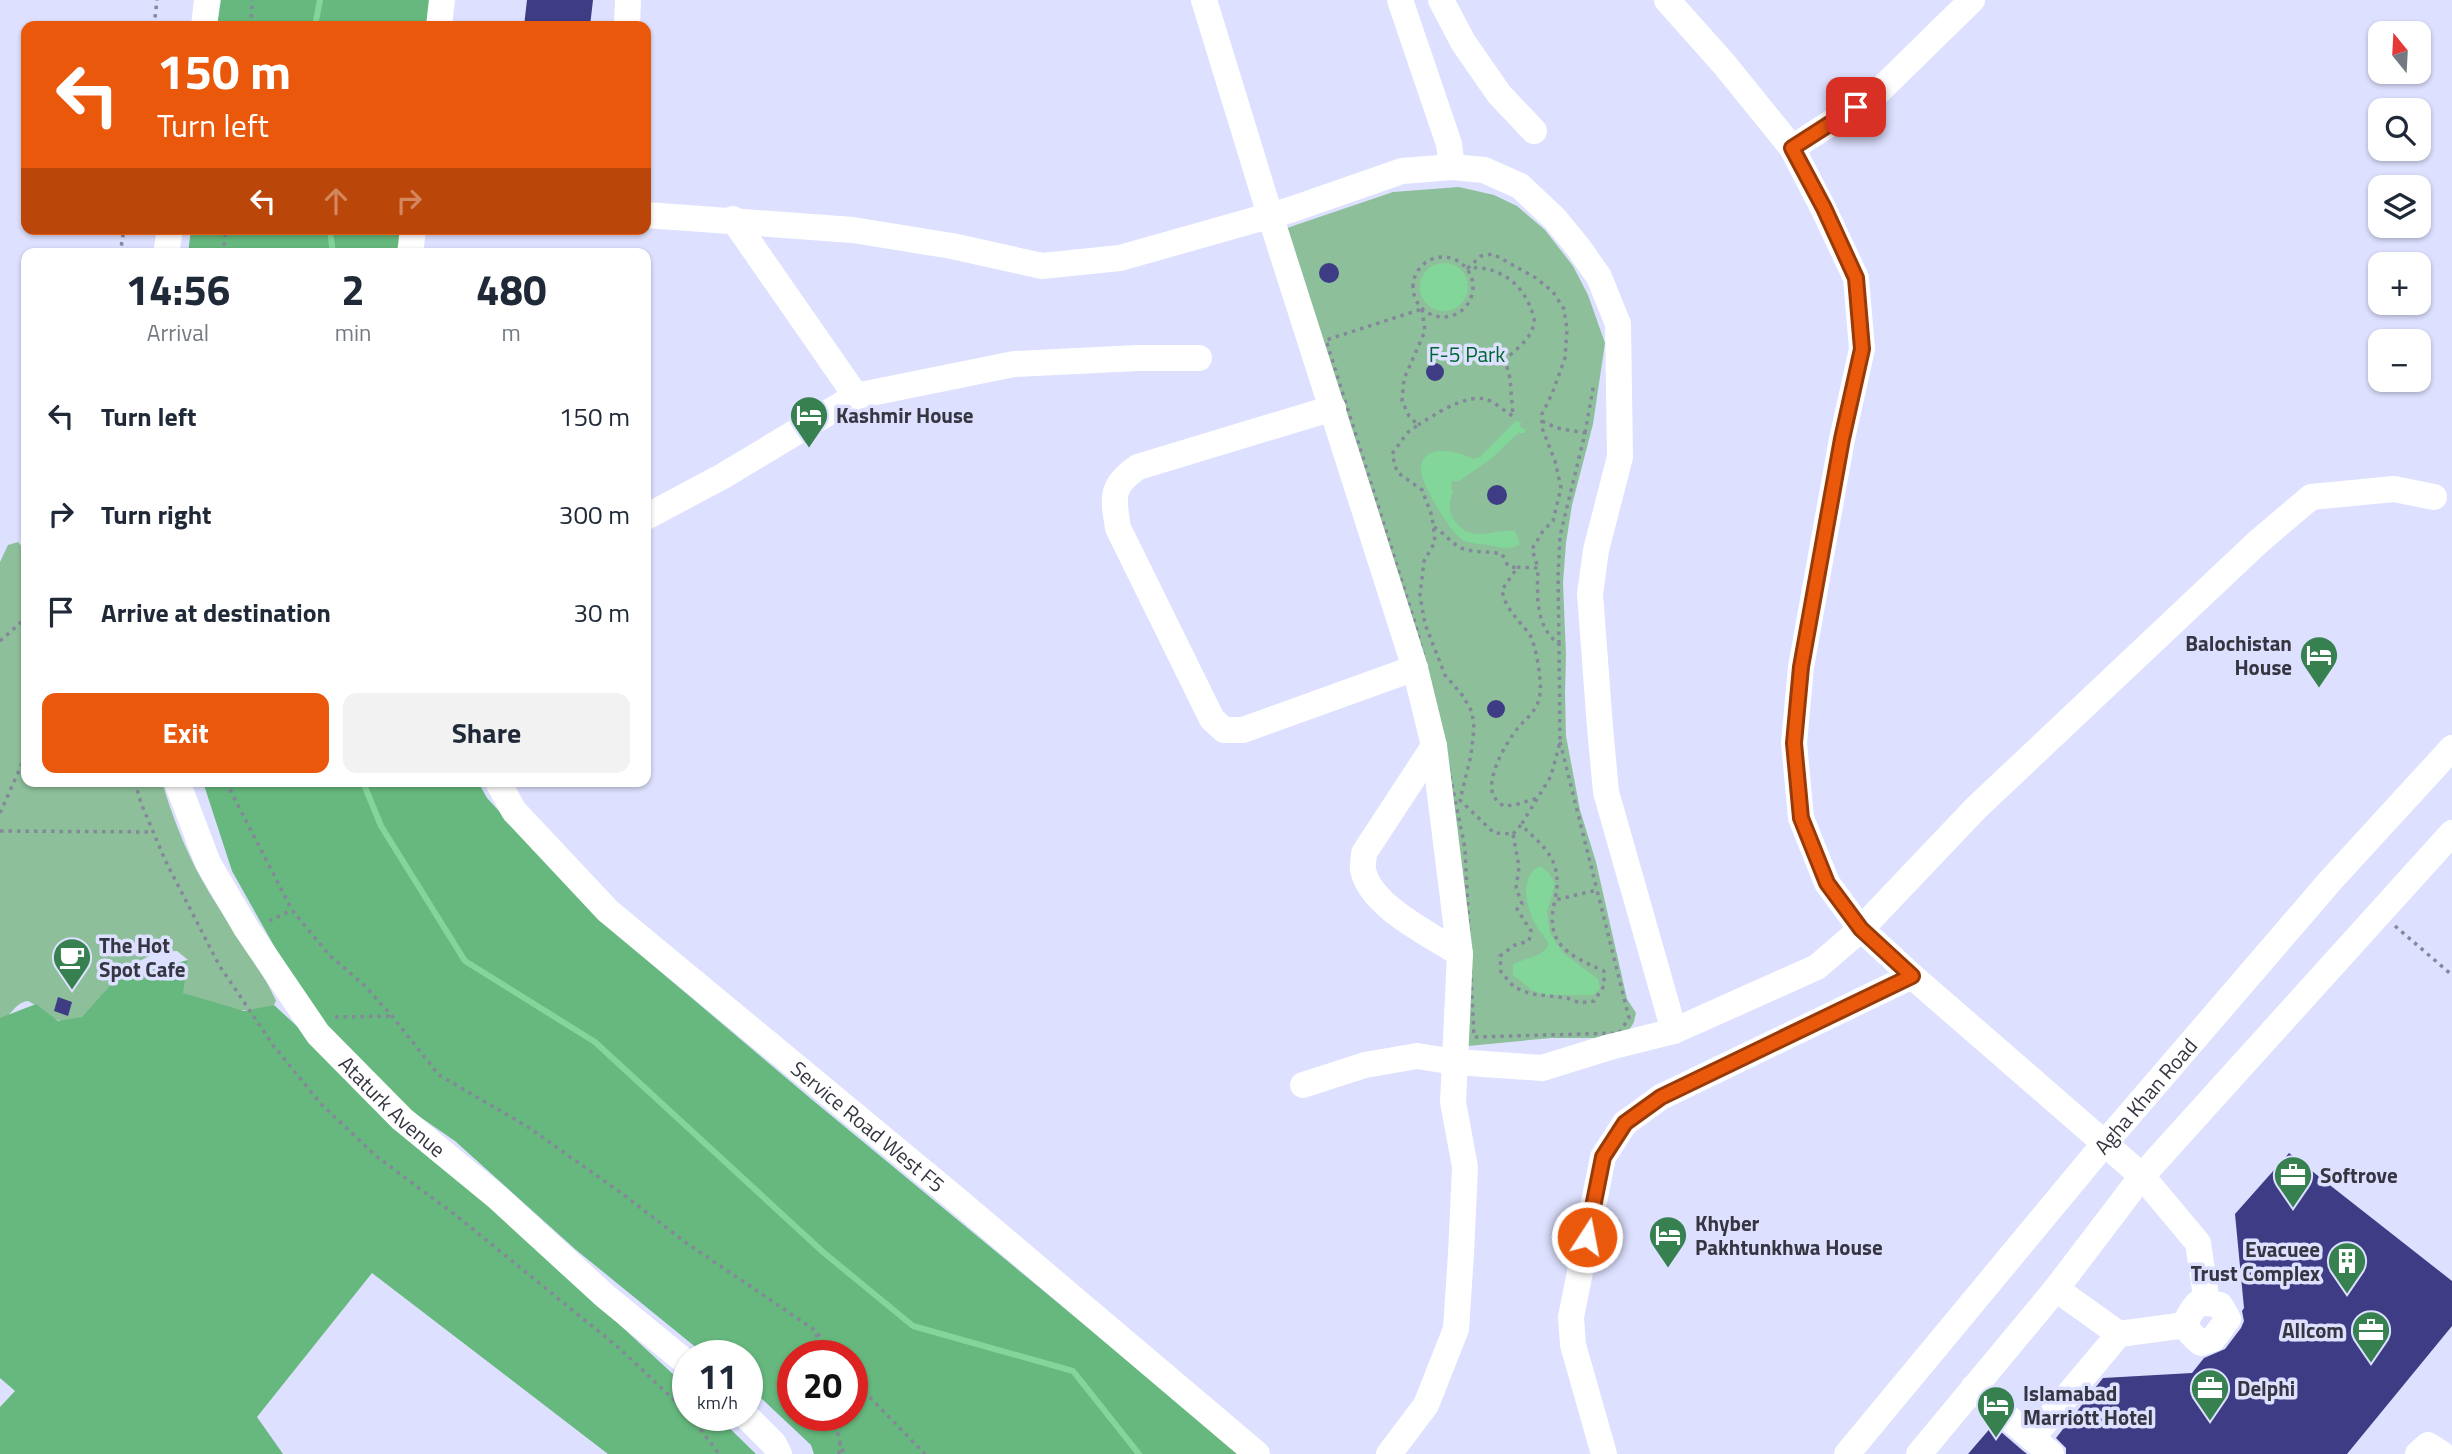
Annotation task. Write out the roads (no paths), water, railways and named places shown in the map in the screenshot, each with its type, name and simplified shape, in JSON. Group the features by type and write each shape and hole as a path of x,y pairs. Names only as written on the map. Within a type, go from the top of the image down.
{"street":[{"path":"205,21 207,0"},
{"path":"440,21 442,0"},
{"path":"626,21 628,0"},
{"path":"1204,0 1415,668 1434,746 1460,954 1453,1102 1465,1167 1456,1329 1426,1405 1389,1454"},
{"path":"1400,0 1449,145 1452,167"},
{"path":"1441,0 1463,41 1499,94 1534,131"},
{"path":"1667,0 1792,148 1824,208 1856,278 1862,349 1842,439 1803,654 1794,743 1801,818 1827,883 1861,929 2141,1176 2198,1243 2207,1303 2220,1305 2228,1319 2213,1339 2202,1343 2190,1334 2186,1325 2119,1334 2056,1289"},
{"path":"1792,148 1877,93 1972,0"},
{"path":"651,215 733,219 853,230 952,246 1042,266 1120,258 1270,215 1402,171 1452,167 1484,170 1520,186 1555,219 1599,277 1618,324 1620,457 1596,550 1590,594 1605,792 1674,1031"},
{"path":"733,219 856,396"},
{"path":"651,514 856,396 1014,364 1199,358"},
{"path":"1333,408 1138,467 1121,479 1113,499 1118,528 1212,719 1224,730 1243,730 1415,668"},
{"path":"1303,1085 1365,1065 1416,1056 1455,1062 1542,1068 1674,1031 1817,967 1861,929 1976,808 2258,542 2311,497 2394,489 2434,497"},
{"path":"1434,746 1364,853 1363,869 1381,902 1460,954"},
{"name":"Agha Khan Road","path":"1847,1454 2104,1144 2331,880 2452,748"},
{"name":"Ataturk Avenue","path":"179,787 208,863 246,928 318,1034 402,1119 497,1197 605,1296 672,1351"},
{"name":"Service Road West F5","path":"501,787 514,811 608,911 956,1199 1257,1454"},
{"path":"1919,1454 2056,1289 2141,1176 2452,833"},
{"path":"1604,1454 1573,1345 1571,1317 1603,1157 1625,1123 1661,1097 1912,976"},
{"path":"1973,1388 2041,1446 2119,1334"},
{"path":"761,1431 774,1444 779,1454"},
{"path":"2418,1454 2428,1445 2442,1454"}],"waterway":[{"path":"316,21 320,0"},
{"path":"331,235 332,248"},
{"path":"365,787 381,826 465,961 595,1042 823,1252 913,1326 1073,1371 1139,1454"}],"place":[{"name":"Kashmir House","path":"809,449"},
{"name":"Balochistan House","path":"2319,689"},
{"name":"The Hot Spot Cafe","path":"72,991"},
{"name":"Softrove","path":"2293,1209"},
{"name":"Khyber Pakhtunkhwa House","path":"1668,1269"},
{"name":"Evacuee Trust Complex","path":"2347,1295"},
{"name":"Allcom","path":"2371,1364"},
{"name":"Delphi","path":"2210,1422"},
{"name":"Islamabad Marriott Hotel","path":"1996,1439"}],"park label":[{"name":"F-5 Park","path":"1467,354"}]}
